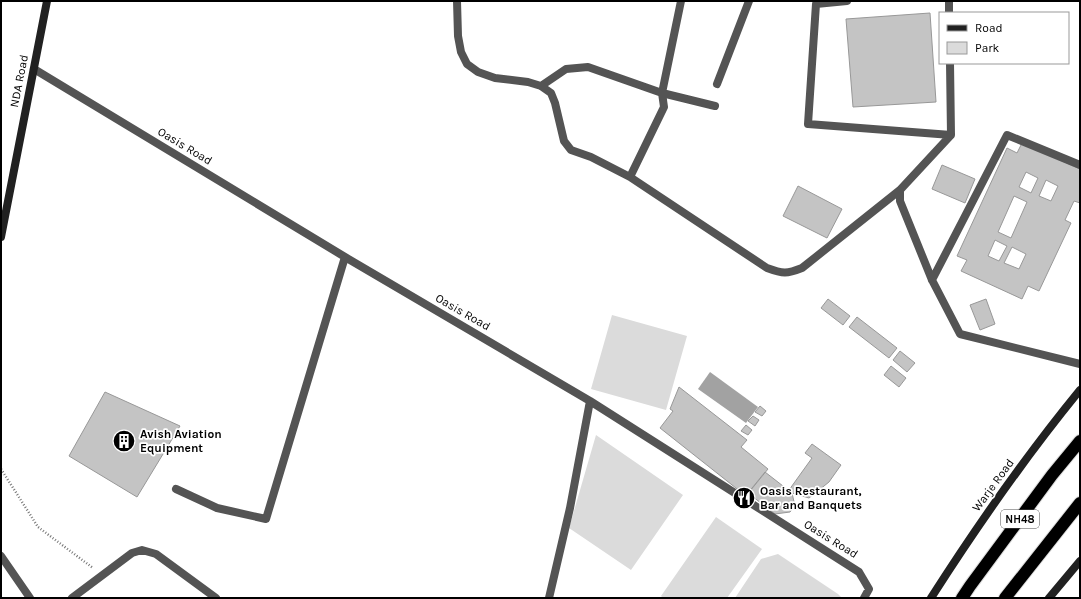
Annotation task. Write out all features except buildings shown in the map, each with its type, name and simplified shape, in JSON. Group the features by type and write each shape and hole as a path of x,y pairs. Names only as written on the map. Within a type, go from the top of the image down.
{"highway":[{"name":"NH48","path":"962,598 1052,475 1080,441"},
{"name":"NH48","path":"1005,598 1080,503"}],"street":[{"name":"NDA Road","path":"1,237 47,1"},
{"name":"Warje Road","path":"931,598 972,534 1053,423 1080,390"},
{"path":"1049,598 1080,561"}],"lane":[{"path":"457,1 460,52 467,64 478,72 495,78 528,82 541,86 551,93 555,103 561,131 567,146 571,150 590,157 630,178 767,268 777,272 790,273 802,268 900,190 951,135 950,64"},
{"path":"630,178 664,107 662,93 681,1"},
{"path":"717,84 749,1"},
{"path":"847,1 816,4 808,124 951,135"},
{"path":"949,1 949,12"},
{"path":"541,86 566,69 588,67 662,93 715,106"},
{"name":"Oasis Road","path":"34,69 345,257 590,400 859,572 869,589 864,598"},
{"path":"932,280 1007,135 1080,165"},
{"path":"900,190 900,201 932,280 960,334 1080,364"},
{"path":"176,489 217,508 266,519 345,257"},
{"path":"549,598 570,508 590,400"},
{"path":"72,598 132,553 142,550 156,554 216,598"},
{"path":"1,556 30,598"}],"path":[{"path":"1,468 38,527 102,575"}],"green space":[{"path":"612,315 687,336 666,410 591,389"},
{"path":"596,435 683,495 631,570 569,528"},
{"path":"716,517 762,549 727,598 663,598 661,596"},
{"path":"778,554 842,598 735,598 761,559"}],"shaded area":[{"path":"710,372 758,407 746,423 698,389"}],"place":[{"name":"Avish Aviation Equipment","path":"124,441"},
{"name":"Oasis Restaurant, Bar and Banquets","path":"744,498"}]}
